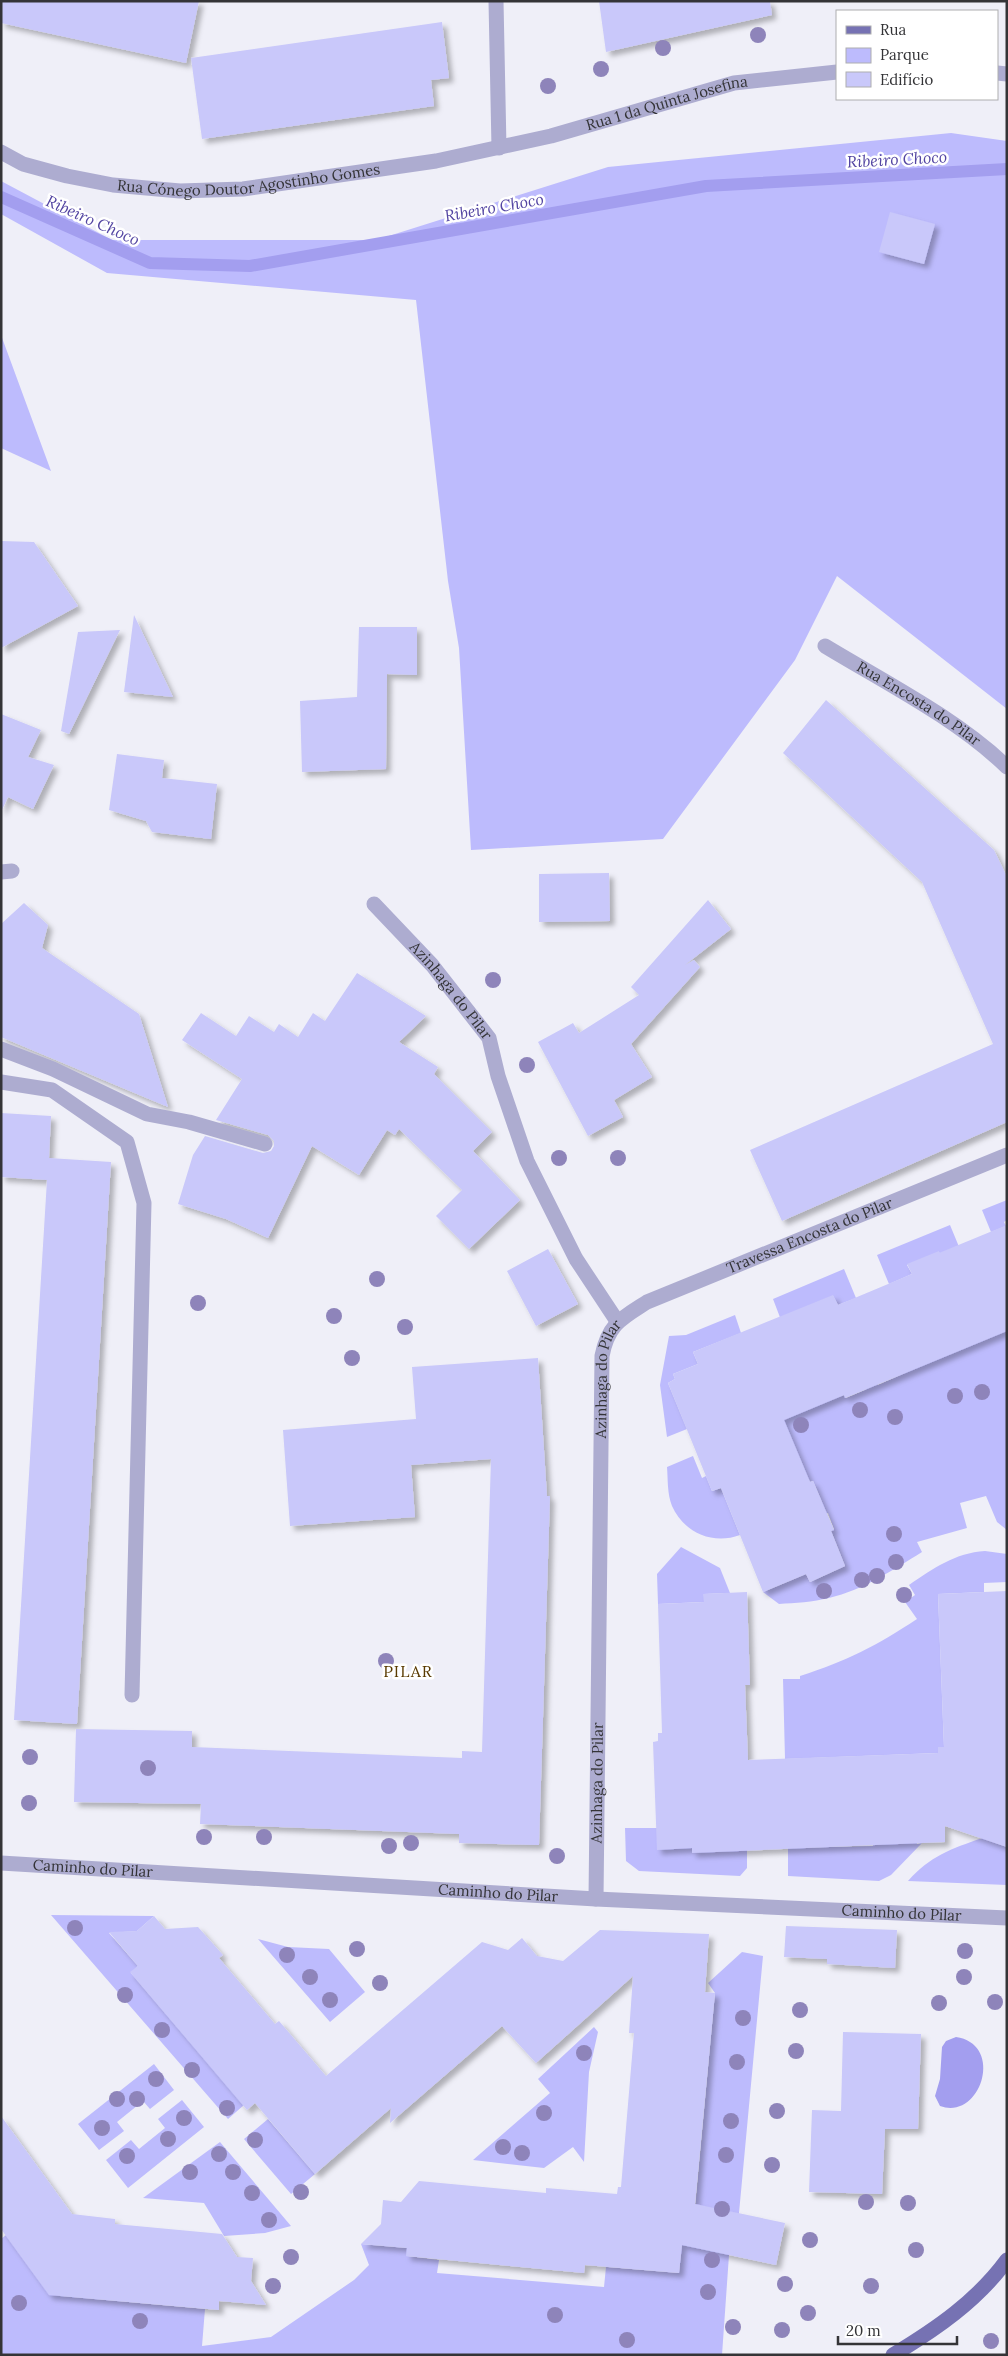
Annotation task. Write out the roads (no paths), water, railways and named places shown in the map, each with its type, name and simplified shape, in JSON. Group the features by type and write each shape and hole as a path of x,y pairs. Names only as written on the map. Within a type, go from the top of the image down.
{"main road":[{"path":"894,2355 957,2312 979,2293 1007,2260"}],"street":[{"path":"496,1 499,148"},
{"name":"Rua 1 da Quinta Josefina","path":"499,148 551,136 734,83 836,72"},
{"name":"Rua Cónego Doutor Agostinho Gomes","path":"1,152 23,164 67,176 113,185 180,191 243,189 436,161 499,148"},
{"name":"Rua Encosta do Pilar","path":"825,646 910,697 985,746 1007,767"},
{"name":"Azinhaga do Pilar","path":"374,904 432,965 489,1038 498,1076 527,1161 576,1259 617,1321 605,1338 602,1356 596,1899"},
{"path":"1,1049 53,1069 147,1114 189,1122 265,1144"},
{"path":"1,1082 52,1090 127,1142 144,1203 132,1695"},
{"name":"Travessa Encosta do Pilar","path":"617,1321 647,1302 1007,1154"},
{"name":"Caminho do Pilar","path":"1,1863 596,1899 1003,1916"}],"waterway":[{"name":"Ribeiro Choco","path":"1,197 150,263 250,266 706,186 1007,169"}],"district":[{"name":"PILAR","path":"408,1671"}]}
